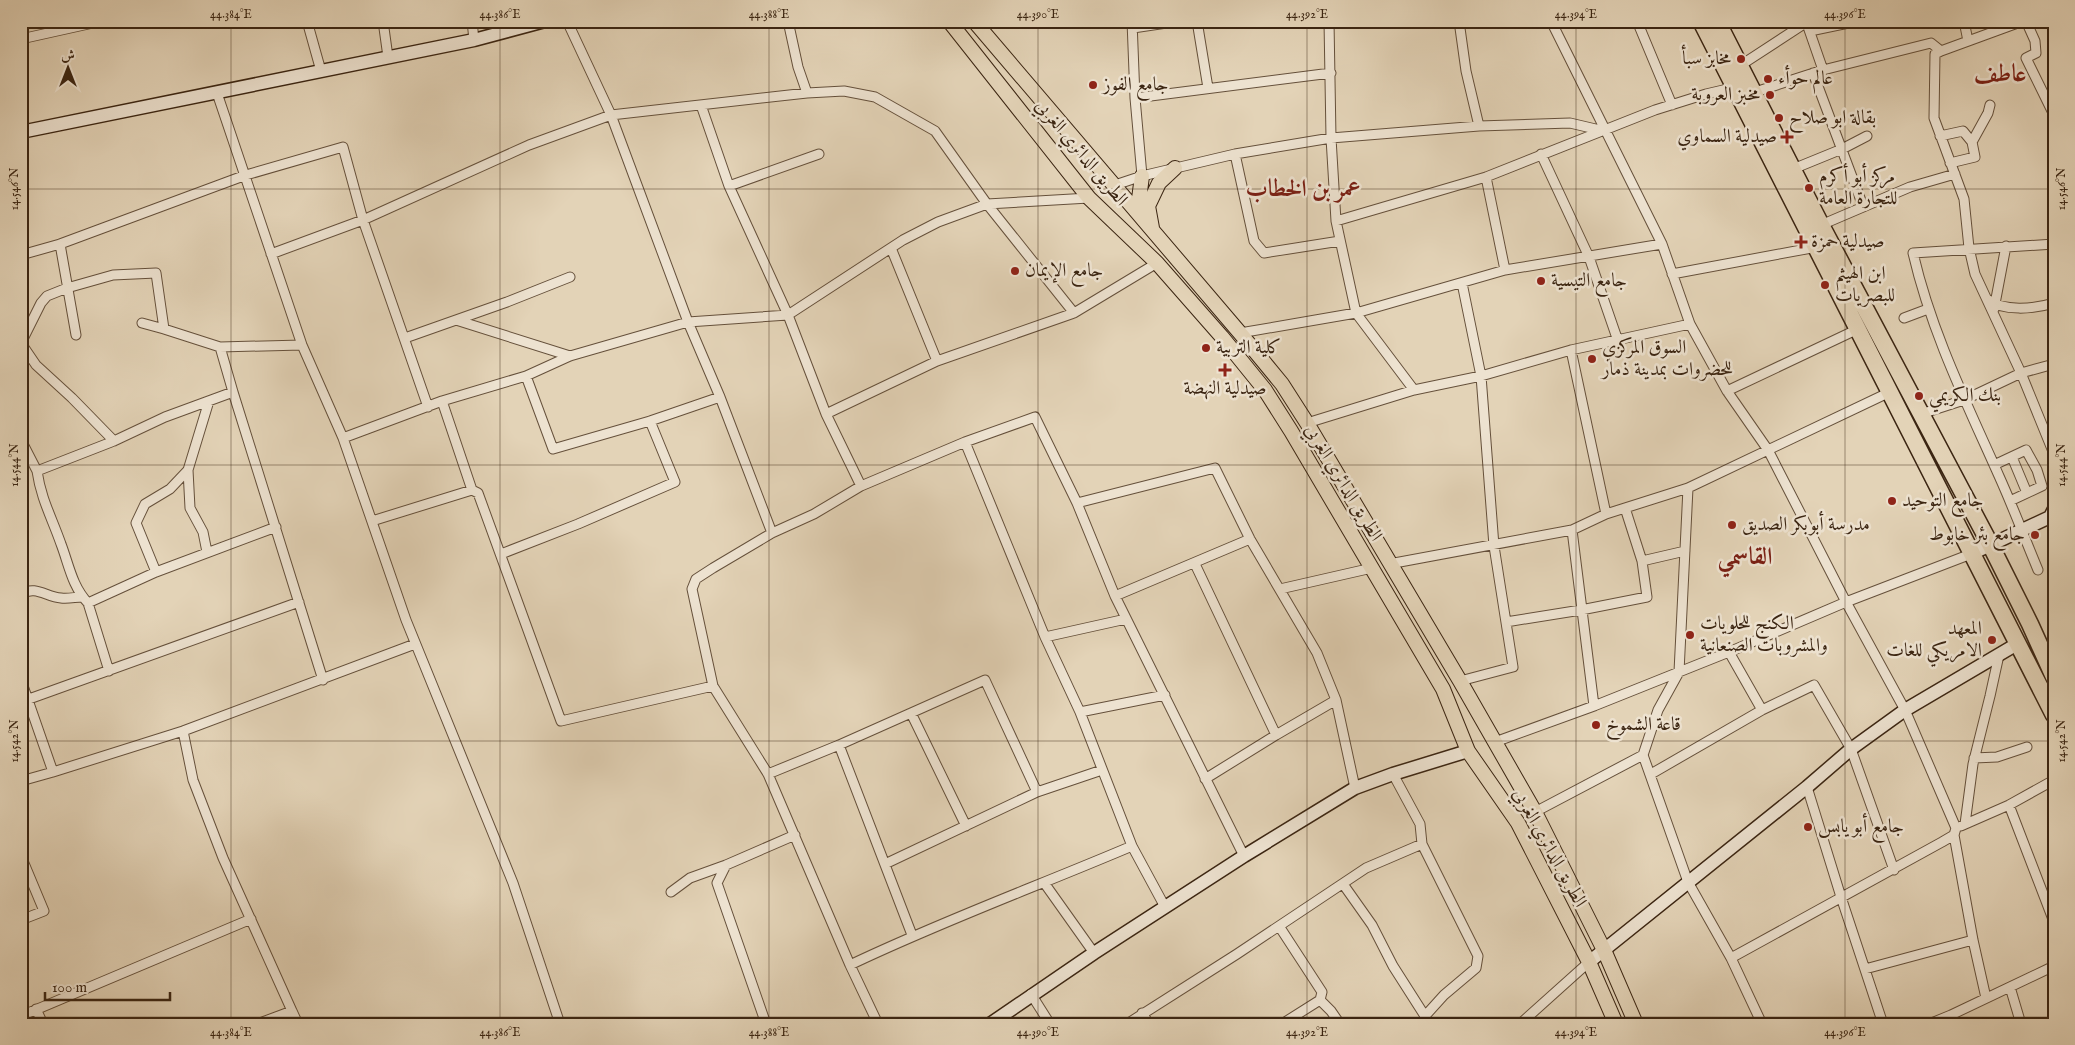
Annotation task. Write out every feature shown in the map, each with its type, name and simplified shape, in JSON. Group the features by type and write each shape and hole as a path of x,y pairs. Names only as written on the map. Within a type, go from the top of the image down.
{"highway":[{"path":"1701,21 1733,69 1793,169 1990,544 2054,677"},
{"path":"1718,21 1733,69"},
{"path":"1745,90 1817,247 2054,715"}],"main road":[{"name":"الطريق الدائري الغربي","path":"949,21 1089,198 1158,263 1265,390 1443,689 1468,751 1518,823 1590,962 1616,1024"},
{"name":"الطريق الدائري الغربي","path":"974,21 1152,228 1282,384 1460,681 1535,812 1604,950 1636,1024"},
{"path":"1152,228 1148,206 1160,183 1175,168"},
{"path":"1142,176 1139,199 1152,228"},
{"path":"1222,337 1240,333"},
{"path":"1372,568 1389,564"},
{"path":"1518,823 1535,812"}],"street":[{"path":"21,39 59,25 102,21"},
{"path":"307,21 322,71"},
{"path":"382,21 388,58"},
{"path":"472,21 474,40"},
{"path":"21,132 474,40 544,21"},
{"path":"567,21 611,115 688,322 720,397 772,533"},
{"path":"788,21 798,67 807,93"},
{"path":"1142,176 1135,98 1132,25 1180,21"},
{"path":"1197,21 1208,88"},
{"path":"1329,21 1331,138 1336,221 1356,313 1414,390"},
{"path":"1459,21 1466,71 1479,126"},
{"path":"1551,21 1604,131 1662,244 1690,324 1728,391 1768,450 1846,602 1905,710 1958,829 1973,940 1986,998"},
{"path":"1637,21 1672,104"},
{"path":"1733,69 1808,25 1858,21"},
{"path":"1964,21 1968,41"},
{"path":"2054,116 2026,58 2036,53 2035,41 2024,21 1935,54 1934,118 1964,199 1969,248 1975,274 1986,298 1994,309 2054,454"},
{"path":"1808,25 1823,70"},
{"path":"1336,221 1486,177 1672,104 1706,94 1745,90 1931,43 1941,51"},
{"path":"1135,98 1331,73"},
{"path":"1813,73 1863,206"},
{"path":"271,254 363,220 529,145 611,115 807,93 844,91 876,97 934,131 987,204 1074,313"},
{"path":"217,93 302,345 343,438 415,644 513,883 560,1024"},
{"path":"701,105 729,186 788,315 826,414 861,486"},
{"path":"1972,142 1988,113 1990,105"},
{"path":"1115,185 1142,176 1235,154 1331,138 1479,126 1570,123 1604,131"},
{"path":"1940,136 1964,131 1972,142 1975,157 1950,164"},
{"path":"1793,169 1842,149 1867,136"},
{"path":"21,255 60,244 246,175 343,147 363,220 428,407"},
{"path":"729,186 819,154"},
{"path":"1235,154 1254,241 1264,253 1340,240"},
{"path":"1541,154 1589,257 1618,341"},
{"path":"1821,225 1910,186 1955,174"},
{"path":"1486,177 1505,270"},
{"path":"343,438 442,402 526,376 570,356 688,322 788,315 891,248 938,222 987,204 1089,198"},
{"path":"60,244 76,335"},
{"path":"1240,333 1356,313 1505,270 1662,244"},
{"path":"2038,570 2010,501 1964,400 1928,309 1913,252 2054,244"},
{"path":"1994,309 2006,246"},
{"path":"1672,274 1817,247"},
{"path":"891,248 937,361"},
{"path":"826,414 937,361 1074,313 1158,263"},
{"path":"114,441 36,365 21,343 41,303 47,296 113,275 156,273 164,329"},
{"path":"405,338 570,277"},
{"path":"1460,681 1513,667 1494,546 1481,376 1462,283"},
{"path":"1994,309 2017,309 2054,303"},
{"path":"1904,318 1928,309"},
{"path":"456,320 570,356"},
{"path":"142,323 220,347 302,345"},
{"path":"1307,423 1414,390 1481,376 1571,350 1690,324"},
{"path":"1728,391 1858,329"},
{"path":"220,347 323,680"},
{"path":"1571,350 1606,514"},
{"path":"1922,414 1964,400 2021,373 2054,364"},
{"path":"526,376 553,449 650,422 720,397"},
{"path":"37,471 233,392"},
{"path":"1389,564 1572,530 1606,514 1688,488 1890,392"},
{"path":"207,552 203,532 190,508 188,470 208,402"},
{"path":"442,402 472,490"},
{"path":"878,1024 850,965 796,834 768,774 713,686 692,589 696,579 772,533 814,514 861,486 965,442 1034,417 1076,503 1126,619 1244,856"},
{"path":"501,554 578,524 675,482 650,422"},
{"path":"21,440 37,471 40,492 61,543 75,587 85,600 109,671"},
{"path":"965,442 1046,637 1080,712 1132,846 1165,907"},
{"path":"1994,465 2026,450 2037,470 2042,486 2010,501"},
{"path":"2012,456 2028,493"},
{"path":"1076,503 1215,468 1250,539 1316,653 1336,700 1355,788"},
{"path":"156,572 136,523 145,504 170,489 188,470"},
{"path":"1688,488 1679,672 1658,710 1643,755 1688,882 1731,958 1762,1024"},
{"path":"372,522 472,490 478,493 561,721 713,686"},
{"path":"1506,622 1646,597 1642,561 1625,508"},
{"path":"1495,742 1594,706 1705,662 1846,602 1971,554 2052,514"},
{"path":"21,594 28,590 36,590 61,598 85,600 276,527"},
{"path":"1572,530 1594,706"},
{"path":"1115,596 1195,564 1250,539"},
{"path":"1642,561 1685,551"},
{"path":"1195,564 1276,735"},
{"path":"1280,589 1372,568"},
{"path":"29,699 299,602"},
{"path":"1046,637 1126,619"},
{"path":"21,781 183,731 415,644"},
{"path":"1520,1024 1604,950 1807,787 1851,749 1905,710 2017,644"},
{"path":"1680,650 1687,660 1705,662"},
{"path":"1729,652 1762,710"},
{"path":"1958,829 1998,655"},
{"path":"21,680 54,772"},
{"path":"768,774 839,745 985,680 1037,792"},
{"path":"1651,774 1762,710 1814,685 1851,749 1894,870"},
{"path":"1080,712 1165,695"},
{"path":"1205,779 1220,772 1276,735 1336,700"},
{"path":"911,713 966,826"},
{"path":"183,731 194,780 223,858 298,1024"},
{"path":"839,745 912,935"},
{"path":"1974,758 1996,757 2027,747"},
{"path":"990,1024 1031,994 1165,907 1355,788 1468,751"},
{"path":"1535,812 1643,755"},
{"path":"885,864 1037,792 1102,770"},
{"path":"1343,884 1372,925 1393,966 1428,1020 1444,995 1476,968 1478,956 1422,844 1420,824 1393,774"},
{"path":"1731,958 1894,870 1958,829 2009,805 2054,780"},
{"path":"1807,787 1841,898 1883,1024"},
{"path":"2009,805 2054,922"},
{"path":"671,892 690,878 726,865 796,834"},
{"path":"1127,1024 1366,868 1422,844"},
{"path":"850,965 912,935 1045,884 1132,846"},
{"path":"21,856 44,911 21,920"},
{"path":"726,865 717,883 766,1024"},
{"path":"1045,884 1094,953"},
{"path":"21,1016 251,919"},
{"path":"1279,926 1322,992 1320,1000 1282,1024"},
{"path":"1865,969 1973,940"},
{"path":"1929,1024 1953,1020 1986,998 2054,966"},
{"path":"2010,987 2021,1024"},
{"path":"1031,994 1050,1024"},
{"path":"1320,1000 1332,1011 1340,1024"},
{"path":"36,1009 43,1024"},
{"path":"257,1024 292,1011"},
{"path":"1142,1013 1149,1024"}],"place":[{"name":"مخابز سبأ","path":"1741,59"},
{"name":"عالم حوأء","path":"1768,79"},
{"name":"جامع الفوز","path":"1093,85"},
{"name":"مخبز العروبة","path":"1770,95"},
{"name":"بقالة ابو صلاح","path":"1779,118"},
{"name":"صيدلية السماوي","path":"1787,137"},
{"name":"مركز أبو أكرم للتجارة العامة","path":"1809,188"},
{"name":"صيدلية حمزة","path":"1801,242"},
{"name":"جامع الإيمان","path":"1015,271"},
{"name":"جامع التيسية","path":"1541,281"},
{"name":"ابن الهيثم للبصريات","path":"1825,285"},
{"name":"كلية التربية","path":"1206,348"},
{"name":"السوق المركزي للحضروات بمدينة ذمار","path":"1592,359"},
{"name":"صيدلية النهضة","path":"1225,370"},
{"name":"بنك الكريمي","path":"1919,396"},
{"name":"جامع التوحيد","path":"1892,501"},
{"name":"مدرسة أبوبكر الصديق","path":"1732,525"},
{"name":"جامع بئر خابوط","path":"2035,535"},
{"name":"الكنج للحلويات والمشروبات الصنعانية","path":"1690,635"},
{"name":"المعهد الامريكي للغات","path":"1992,640"},
{"name":"قاعة الشموخ","path":"1596,725"},
{"name":"جامع أبو يابس","path":"1808,827"}],"district":[{"name":"عاطف","path":"2000,74"},
{"name":"عمر بن الخطاب","path":"1303,189"},
{"name":"القاسمي","path":"1745,557"}]}
